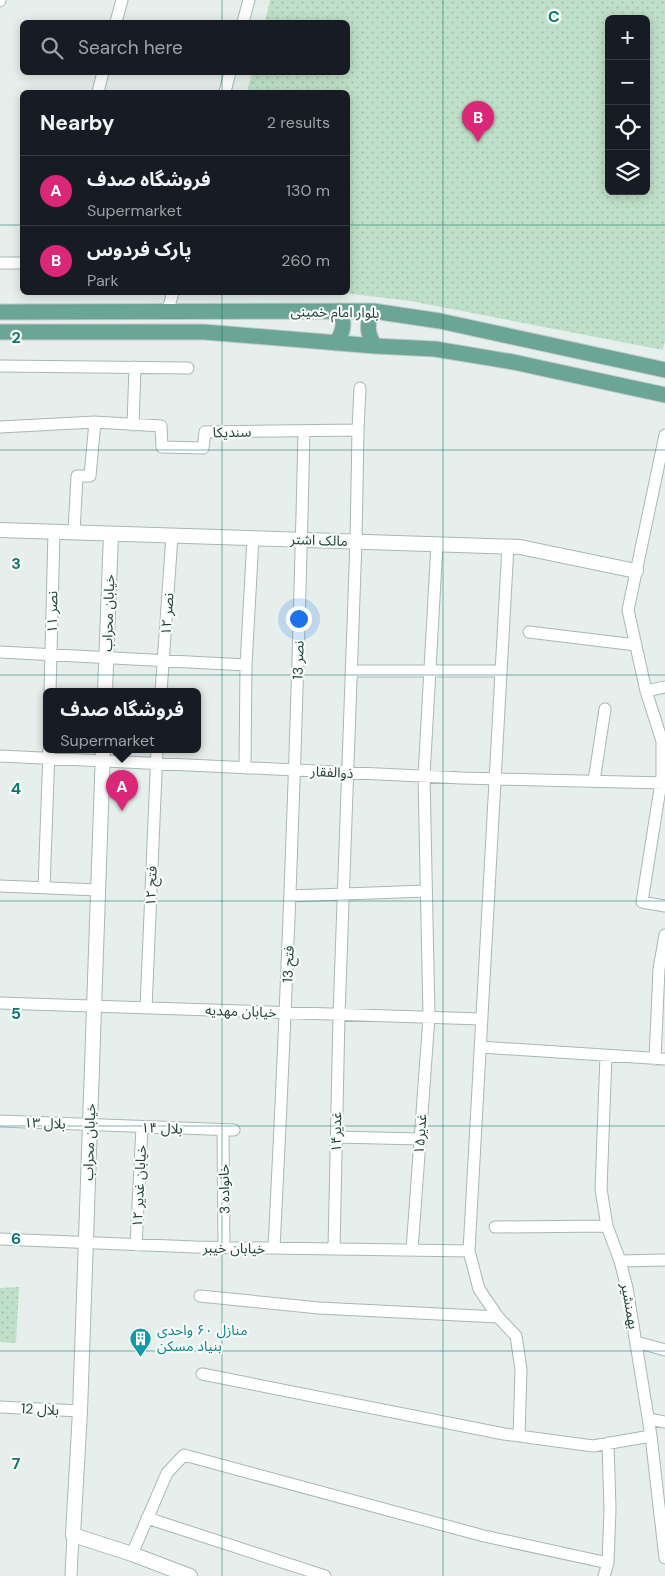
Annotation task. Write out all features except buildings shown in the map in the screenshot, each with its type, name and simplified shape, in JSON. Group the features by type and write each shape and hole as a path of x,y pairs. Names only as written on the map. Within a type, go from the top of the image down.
{"main road":[{"name":"بلوار امام خمینی","path":"0,312 168,310 373,312 440,321 665,370"},
{"path":"336,343 344,329 343,317 340,311"},
{"path":"373,312 368,323 368,329 371,341 375,346"},
{"name":"بلوار امام خمینی","path":"0,332 204,332 445,350 513,362 665,395"}],"street":[{"path":"117,20 122,0"},
{"path":"244,20 249,0"},
{"path":"98,90 102,75"},
{"path":"226,90 229,75"},
{"path":"0,263 20,263"},
{"path":"168,310 172,295"},
{"path":"0,366 188,368"},
{"path":"133,425 135,368"},
{"path":"356,542 360,388"},
{"path":"74,532 77,476 90,476 95,422"},
{"name":"سندیکا","path":"0,427 95,422 161,426 162,447 203,448 204,432 358,430"},
{"name":"نصر 13","path":"295,770 304,430"},
{"path":"665,435 628,610 646,691 663,741 663,783 642,902 665,906"},
{"name":"مالک اشتر","path":"0,530 508,546 636,571"},
{"name":"نصر ۱۱","path":"50,688 54,532"},
{"name":"خیابان محراب","path":"106,688 111,534"},
{"name":"نصر ۱۲","path":"161,688 172,536"},
{"path":"245,768 246,665 253,538"},
{"name":"غدیر۱۴","path":"334,1249 339,1014 356,542"},
{"name":"غدیر۱۵","path":"412,1250 429,1018 424,776 437,544"},
{"path":"508,546 469,1251 479,1289 498,1317 516,1336 521,1369 519,1436"},
{"path":"529,632 636,645"},
{"path":"0,652 107,656 246,665"},
{"path":"352,671 501,671"},
{"path":"646,691 665,687"},
{"path":"594,781 605,709"},
{"path":"156,764 157,753"},
{"path":"44,888 48,754"},
{"name":"ذوالفقار","path":"0,756 48,754 103,756 156,764 496,779 663,783"},
{"name":"خیابان محراب","path":"73,1534 80,1411 103,756"},
{"name":"فتح ۱۲","path":"146,1008 156,764"},
{"name":"فتح 13","path":"274,1248 286,1013 295,770"},
{"path":"0,886 98,890"},
{"path":"290,896 426,892"},
{"path":"480,1047 660,1059 660,969 665,935"},
{"name":"خیابان مهدیه","path":"0,1003 481,1019"},
{"name":"بهمنشیر","path":"606,1056 601,1189 607,1226 620,1261 627,1288 649,1419 665,1558"},
{"name":"بلال ۱۳","path":"0,1121 90,1125"},
{"name":"بلال ۱۴","path":"90,1125 228,1130"},
{"name":"خیابان غدیر ۱۲","path":"136,1245 142,1127"},
{"name":"خانواده 3","path":"224,1248 228,1130"},
{"path":"336,1137 420,1139"},
{"path":"495,1227 607,1226"},
{"name":"خیابان خیبر","path":"0,1239 224,1248 469,1251"},
{"path":"620,1261 665,1260"},
{"path":"200,1296 319,1308 498,1317"},
{"path":"636,1342 665,1350"},
{"path":"202,1374 519,1436 594,1446 651,1436"},
{"name":"بلال 12","path":"0,1407 80,1411"},
{"path":"649,1419 665,1422"},
{"path":"604,1576 608,1563 610,1509 608,1443"},
{"path":"132,1554 167,1473 184,1454 484,1536 608,1563"},
{"path":"147,1518 325,1576"},
{"path":"71,1576 73,1534 190,1576"}],"green space":[{"path":"270,0 665,0 665,341 663,350 410,301 350,294 350,90 248,90 251,75 350,75 350,20 265,20"},
{"path":"19,1287 16,1343 0,1342 0,1288"}],"place":[{"name":"پارک فردوس","path":"478,142"},
{"name":"فروشگاه صدف","path":"122,811"},
{"name":"منازل ۶۰ واحدی بنیاد مسکن","path":"141,1357"}]}
